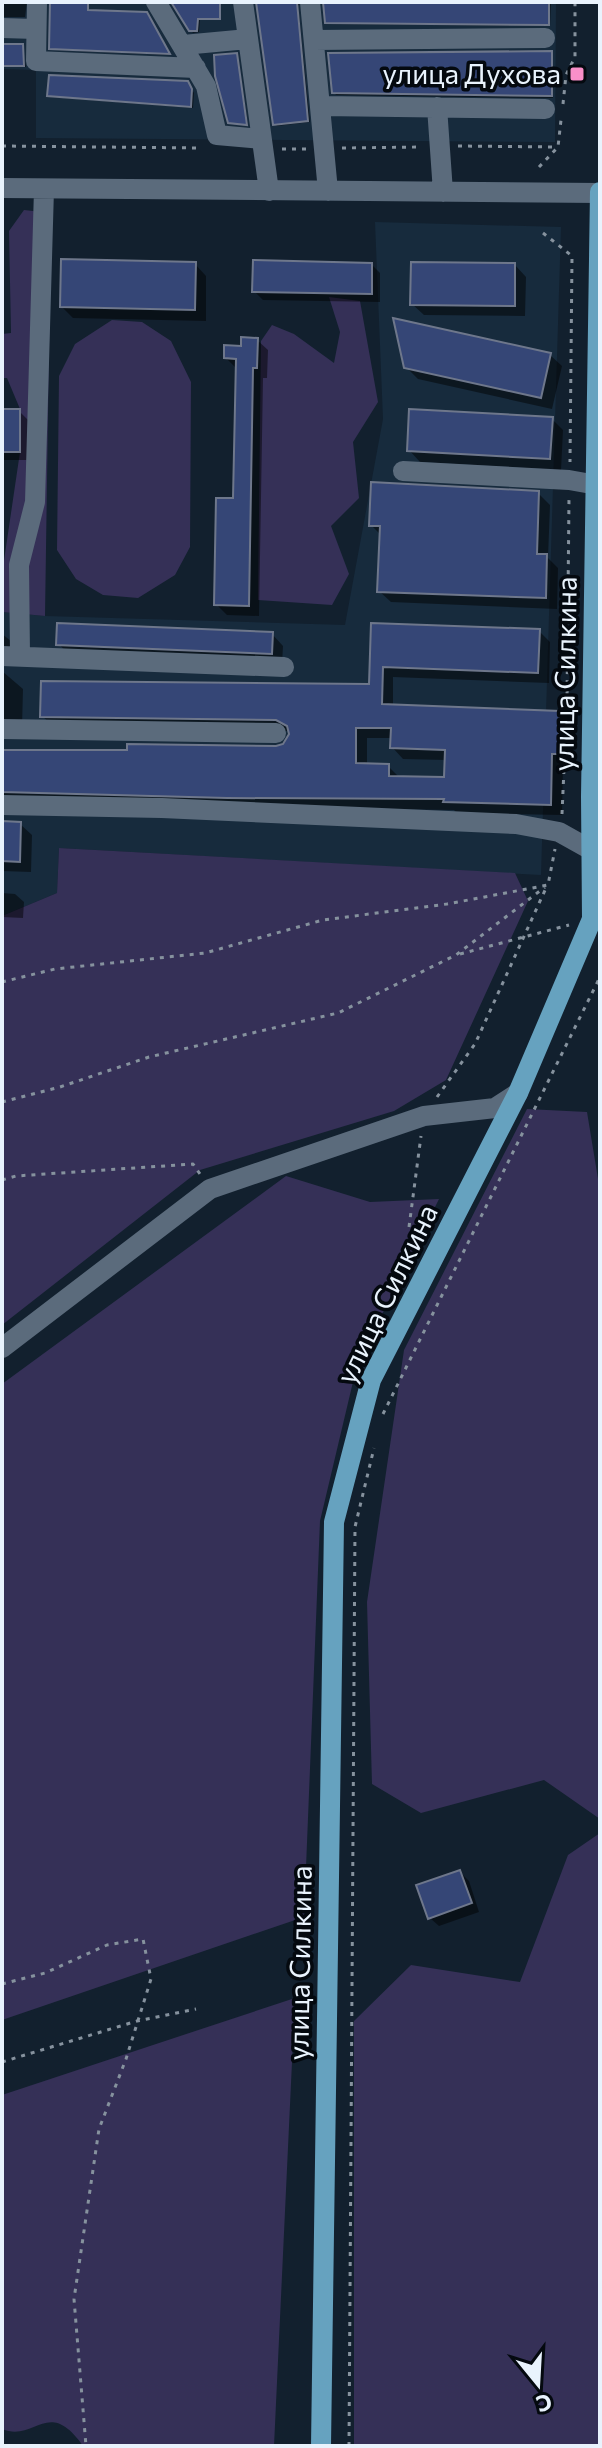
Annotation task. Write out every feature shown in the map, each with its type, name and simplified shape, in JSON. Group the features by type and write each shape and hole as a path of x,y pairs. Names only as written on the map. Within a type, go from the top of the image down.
{"main road":[{"name":"улица Силкина","path":"321,2446 334,1522 371,1380 518,1093 592,919 596,851 600,193"}],"street":[{"path":"37,2 36,61 196,68"},
{"path":"156,2 206,86 217,135 261,139"},
{"path":"243,2 269,191"},
{"path":"310,2 328,191"},
{"path":"2,28 36,29"},
{"path":"314,40 545,38"},
{"path":"183,45 248,39"},
{"path":"322,106 557,110"},
{"path":"437,107 443,192"},
{"path":"2,188 600,193"},
{"path":"44,189 35,502 19,565 11,656 284,667"},
{"path":"403,471 569,480 597,485"},
{"path":"2,729 276,733"},
{"path":"2,805 162,808 516,824 559,832 596,851"},
{"path":"2,1348 210,1189 424,1116 495,1108 518,1093"}],"path":[{"path":"539,167 558,147 557,110 566,75 575,57 575,2"},
{"path":"409,1227 424,1116 475,1044 548,885 564,796 572,256 543,233"},
{"path":"2,1102 60,1087 149,1057 338,1013 456,955 548,885"},
{"path":"2,982 55,969 205,953 323,920 447,904 548,885"},
{"path":"456,955 592,919"},
{"path":"382,1415 600,977"},
{"path":"2,1180 16,1176 193,1164 210,1189"},
{"path":"349,2446 355,1527 375,1443"},
{"path":"2,1984 45,1973 107,1945 143,1939 151,1979 99,2129 74,2299 86,2446"},
{"path":"2,2062 137,2021 196,2009"}],"shaded area":[{"path":"2,2 556,2 555,142 36,138 36,70 2,69"},
{"path":"24,210 51,213 45,616 2,612 2,574 20,452 20,409 7,378 2,378 2,334 11,333 9,231"},
{"path":"375,222 561,227 541,875 59,848 57,893 2,916 2,612 345,625 383,419"},
{"path":"329,297 360,301 378,402 353,442 359,498 331,526 349,574 332,605 258,600 261,341 272,325 294,334 334,363 340,332"},
{"path":"112,320 142,322 171,341 191,382 190,547 175,575 138,598 103,595 76,579 57,550 59,376 75,344"},
{"path":"59,848 515,873 528,901 446,1080 394,1111 200,1170 2,1325 2,916 57,893"},
{"path":"527,1109 587,1112 600,1191 600,1819 544,1780 421,1813 372,1784 367,1602 404,1350"},
{"path":"286,1176 370,1202 439,1199 357,1365 320,1521 304,1917 2,2020 2,1384"},
{"path":"600,1833 600,2446 354,2446 354,2021 411,1965 520,1982 568,1855"},
{"path":"295,1998 274,2446 83,2446 71,2431 51,2422 24,2431 2,2429 2,2095"}],"building":[{"path":"50,2 88,2 88,10 147,12 170,54 49,49"},
{"path":"171,2 220,2 220,19 198,19 197,31 189,31"},
{"path":"256,2 297,2 308,121 273,125"},
{"path":"323,2 549,2 549,25 325,23"},
{"path":"2,44 23,44 24,66 2,66"},
{"path":"552,51 552,96 332,93 328,53"},
{"path":"237,53 247,125 228,123 215,76 214,55"},
{"path":"49,75 188,81 192,89 191,107 47,96"},
{"path":"61,259 196,262 195,310 60,307"},
{"path":"253,260 372,263 372,294 252,292"},
{"path":"411,262 515,263 515,306 410,305"},
{"path":"393,318 551,353 541,398 404,368"},
{"path":"241,337 258,338 257,368 253,368 249,606 214,605 216,498 233,498 236,359 224,358 224,345 241,346"},
{"path":"2,409 20,409 20,452 2,452"},
{"path":"409,409 553,417 550,459 407,451"},
{"path":"371,482 539,491 537,554 547,554 546,598 377,592 380,526 369,526"},
{"path":"57,623 273,632 272,654 56,645"},
{"path":"371,623 540,629 538,673 383,667 382,704 560,711 558,754 552,754 551,805 443,802 444,799 227,798 2,792 2,750 127,750 127,744 276,746 283,744 289,734 287,726 276,720 40,717 41,681 369,684","holes":["356,728 391,728 390,748 445,750 444,777 389,776 389,764 356,763"]},
{"path":"2,821 21,822 20,862 2,861"},
{"path":"460,1870 472,1903 428,1919 416,1885"}],"place":[{"name":"улица Духова","path":"577,74"}]}
